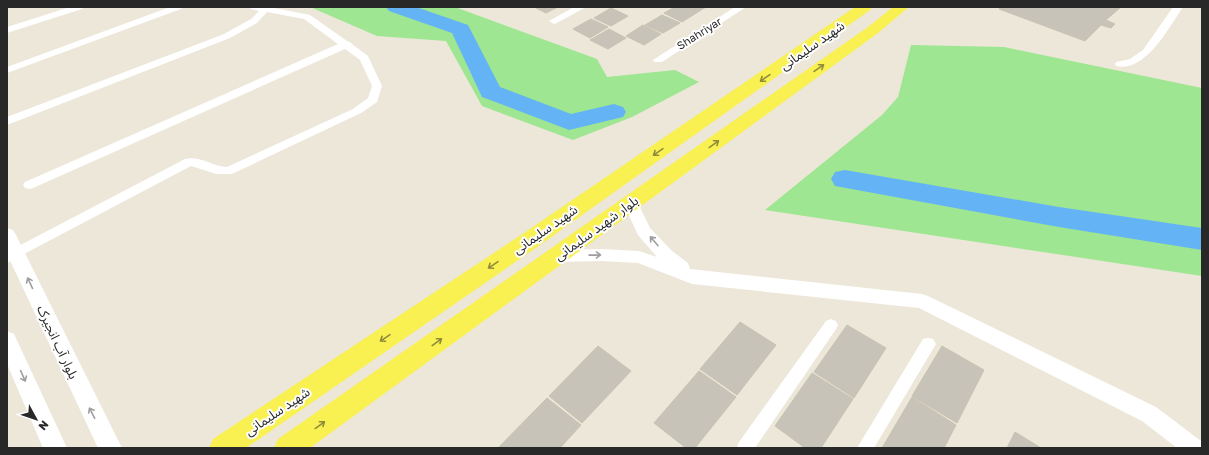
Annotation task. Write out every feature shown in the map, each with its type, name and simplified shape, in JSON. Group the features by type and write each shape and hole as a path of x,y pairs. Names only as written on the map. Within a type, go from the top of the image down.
{"main road":[{"name":"شهید سلیمانی","path":"223,448 532,239 865,7"},
{"name":"بلوار شهید سلیمانی","path":"288,448 873,30 902,7"},
{"path":"848,19 873,30"},
{"name":"بلوار آب انجیرک","path":"7,235 12,256 110,448"},
{"path":"7,340 55,448"}],"street":[{"path":"7,30 79,7"},
{"path":"7,70 178,7"},
{"path":"554,21 581,7"},
{"name":"Shahriyar","path":"658,60 741,7"},
{"path":"1120,64 1133,62 1146,52 1178,7"},
{"path":"7,121 227,36 254,21 259,8 307,17 347,44 364,58 377,86 373,100 357,111 228,171 216,170 196,162 189,162 12,256"},
{"path":"29,185 347,44"},
{"path":"631,203 644,230 666,256 692,277"},
{"path":"556,256 601,255 639,257 692,277 922,301 1149,414 1194,448"},
{"path":"745,448 831,325"},
{"path":"865,448 928,344"}],"green space":[{"path":"310,7 455,7 597,59 607,77 675,70 699,82 632,117 573,140 482,106 446,41 377,36"},
{"path":"911,45 1004,47 1202,88 1202,276 765,210 882,115 898,97"}],"building":[{"path":"534,7 558,7 546,13"},
{"path":"675,7 687,7 698,12 682,22 664,13"},
{"path":"687,7 706,7 698,12"},
{"path":"1001,7 1121,7 1106,20 1115,24 1111,28 1101,25 1085,41 999,9"},
{"path":"611,8 628,16 611,26 594,18"},
{"path":"662,15 680,23 663,33 645,25"},
{"path":"591,19 608,27 590,38 573,29"},
{"path":"643,25 661,34 644,45 626,36"},
{"path":"609,29 626,38 608,49 590,40"},
{"path":"740,322 776,345 737,395 700,369"},
{"path":"847,325 886,348 854,398 814,372"},
{"path":"598,346 631,371 582,423 549,396"},
{"path":"942,346 984,370 957,423 912,396"},
{"path":"699,371 736,397 695,448 686,448 654,423"},
{"path":"812,373 853,399 821,448 805,448 775,426"},
{"path":"912,397 956,425 944,448 882,448"},
{"path":"547,398 581,425 560,448 498,448"},
{"path":"1015,432 1041,448 1007,448"}],"waterway":[{"path":"396,7 461,29 490,92 569,122 614,112"},
{"path":"845,179 1059,217 1202,239"}]}
